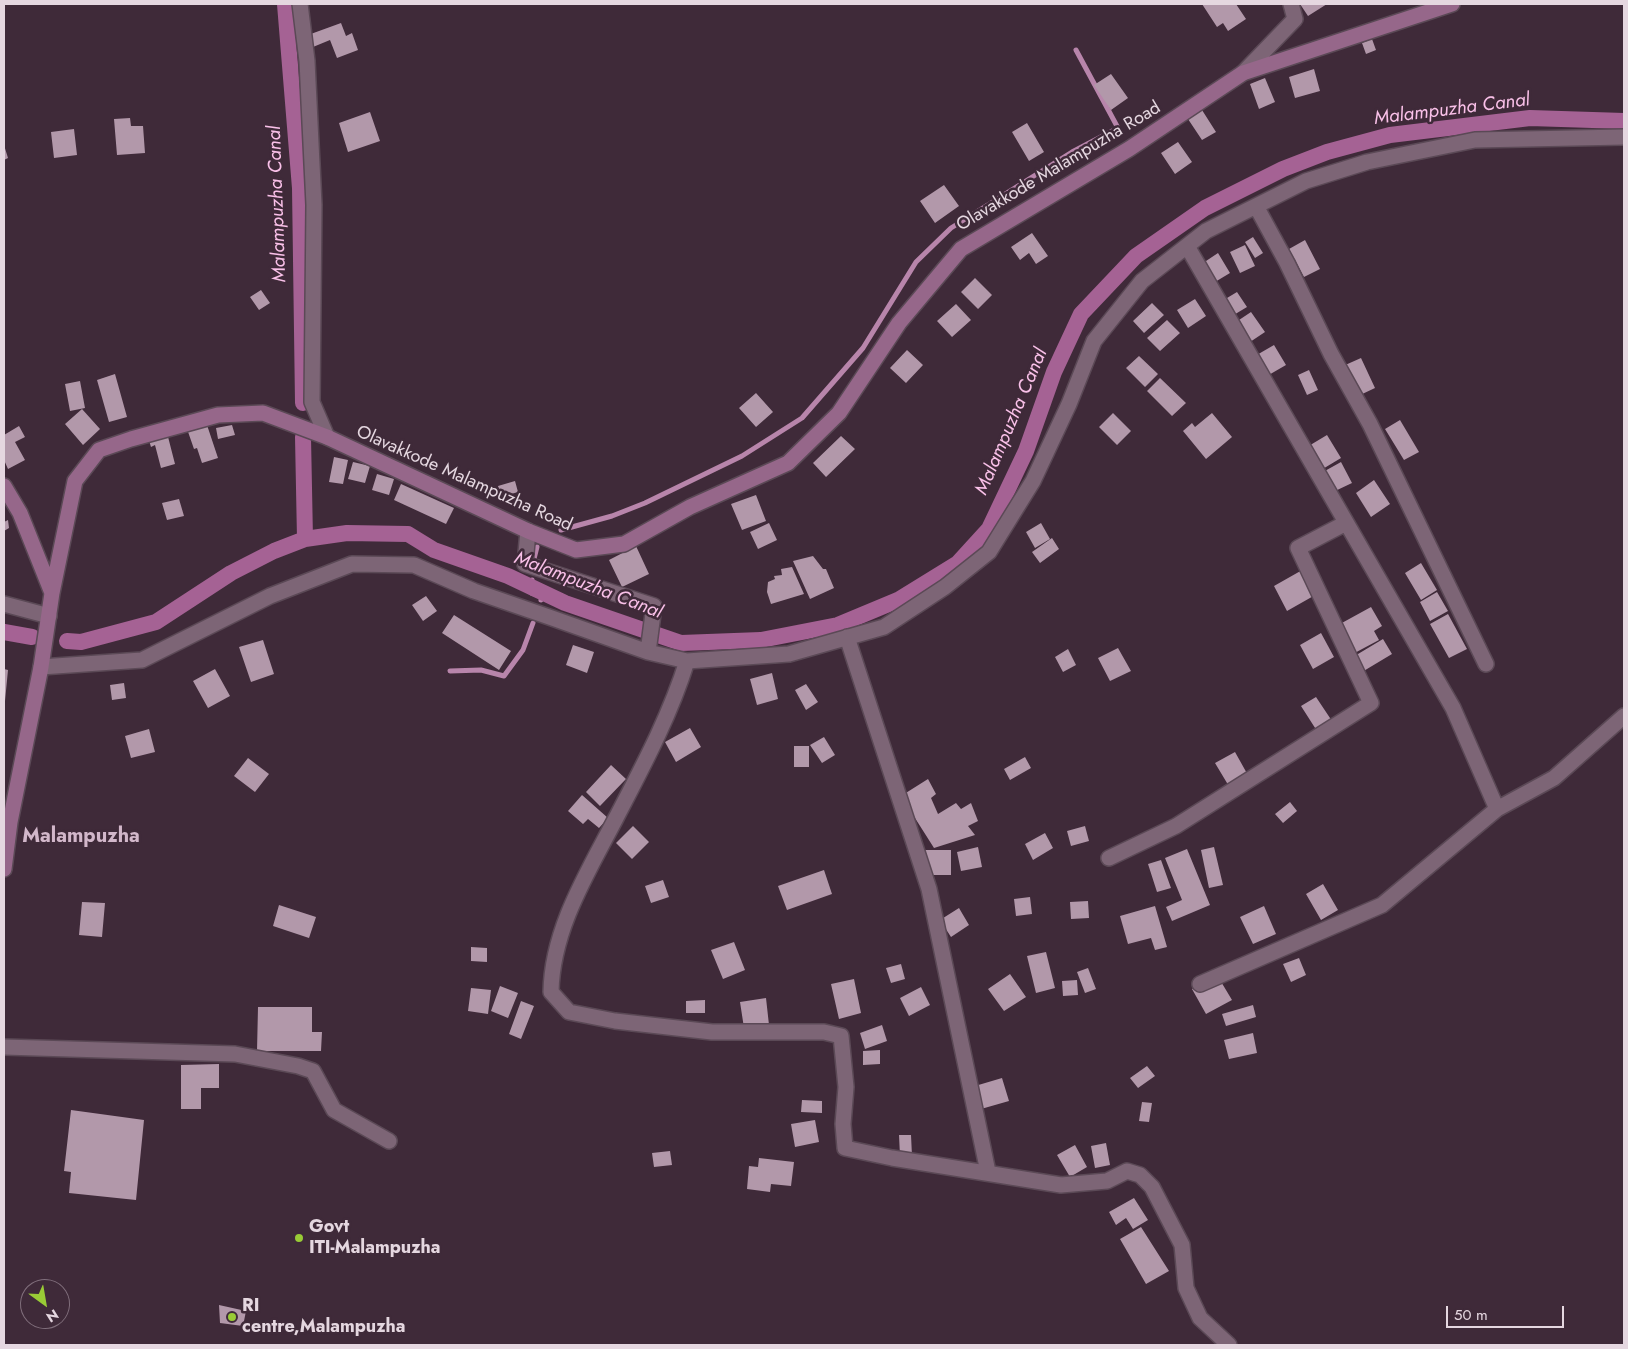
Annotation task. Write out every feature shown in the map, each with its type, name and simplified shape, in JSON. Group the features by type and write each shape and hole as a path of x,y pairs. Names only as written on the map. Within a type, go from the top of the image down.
{"main road":[{"name":"Olavakkode Malampuzha Road","path":"4,869 10,822 41,667 52,593 75,481 99,450 131,439 218,415 263,413 327,437 528,531 576,550 624,544 690,507 788,463 839,413 899,323 961,248 1129,148 1243,72 1452,4"},
{"path":"6,493 20,514 52,593"}],"street":[{"path":"300,4 307,61 314,205 312,402 327,437"},
{"path":"1243,72 1295,19 1291,4"},
{"path":"41,667 142,660 270,596 352,564 414,565 474,590 648,652 687,662 789,654 884,627 945,586 990,552 1033,481 1069,404 1094,341 1142,280 1206,231 1306,181 1367,162 1475,140 1624,137"},
{"path":"1256,206 1287,263 1331,354 1370,424 1486,664"},
{"path":"1187,246 1453,708 1497,809"},
{"path":"1108,858 1176,826 1371,703 1298,548 1346,523"},
{"path":"528,531 525,564 654,606 648,652"},
{"path":"4,604 50,616"},
{"path":"847,637 929,889 988,1172"},
{"path":"687,662 678,689 655,740 585,876 561,933 551,971 551,992 569,1012 615,1021 712,1032 824,1032 841,1036 846,1088 843,1124 845,1148 892,1158 1061,1185 1107,1181 1127,1171 1140,1175 1152,1187 1182,1245 1186,1288 1200,1318 1229,1345"},
{"path":"1200,984 1382,905 1497,809 1554,778 1624,716"},
{"path":"4,1046 235,1054 298,1066 313,1071 334,1110 389,1142"}],"building":[{"path":"1202,4 1236,4 1246,19 1228,31 1223,23 1217,27"},
{"path":"1300,4 1327,4 1308,16"},
{"path":"341,23 346,36 352,33 358,50 337,58 330,40 313,47 308,35"},
{"path":"1372,39 1376,50 1366,54 1362,43"},
{"path":"1314,69 1320,91 1295,98 1289,77"},
{"path":"1111,74 1128,98 1111,110 1094,85"},
{"path":"1265,78 1275,102 1259,109 1250,84"},
{"path":"1202,110 1216,132 1202,140 1188,119"},
{"path":"370,112 380,141 348,152 339,123"},
{"path":"130,118 131,126 143,126 145,153 117,155 114,119"},
{"path":"1027,123 1044,152 1029,161 1012,132"},
{"path":"74,129 77,155 54,158 51,132"},
{"path":"1178,142 1192,162 1175,174 1161,153"},
{"path":"4,145 8,158 4,160"},
{"path":"944,185 959,206 935,223 920,201"},
{"path":"1032,233 1048,256 1036,264 1029,253 1020,260 1011,247"},
{"path":"1253,237 1263,253 1255,258 1245,242"},
{"path":"1305,240 1320,269 1304,277 1289,249"},
{"path":"1245,245 1255,266 1240,273 1230,252"},
{"path":"1218,253 1230,273 1215,282 1203,263"},
{"path":"975,278 992,295 978,309 961,292"},
{"path":"261,290 270,303 259,310 250,297"},
{"path":"1237,292 1247,307 1232,316 1222,301"},
{"path":"1195,299 1206,316 1188,328 1177,310"},
{"path":"1152,303 1164,315 1144,333 1133,321"},
{"path":"956,304 971,320 952,337 937,321"},
{"path":"1251,312 1265,332 1250,342 1236,322"},
{"path":"1167,320 1180,333 1160,351 1147,338"},
{"path":"1274,345 1286,365 1267,376 1255,356"},
{"path":"907,350 923,365 906,383 890,368"},
{"path":"1139,356 1158,374 1145,387 1126,368"},
{"path":"1361,358 1375,388 1358,396 1343,366"},
{"path":"1309,370 1318,390 1307,395 1298,375"},
{"path":"115,374 127,417 109,422 97,380"},
{"path":"1160,378 1186,403 1172,416 1147,391"},
{"path":"80,381 85,408 70,411 65,384"},
{"path":"756,393 773,412 756,427 739,408"},
{"path":"82,409 100,429 83,445 65,424"},
{"path":"1113,413 1131,431 1117,445 1099,427"},
{"path":"1212,413 1232,437 1206,459 1183,431 1192,423 1195,427"},
{"path":"205,419 218,458 202,463 197,448 194,449 186,426"},
{"path":"1400,420 1419,452 1404,460 1385,429"},
{"path":"232,425 235,435 218,439 216,428"},
{"path":"19,426 25,437 15,442 25,460 8,469 4,460 4,435"},
{"path":"166,429 175,464 161,468 155,445 151,447 147,434"},
{"path":"1327,435 1341,458 1321,470 1307,447"},
{"path":"841,436 855,449 826,477 813,463"},
{"path":"334,457 348,460 343,484 329,482"},
{"path":"353,462 370,466 365,483 348,479"},
{"path":"1341,462 1352,483 1333,492 1323,472"},
{"path":"377,474 394,479 389,495 372,490"},
{"path":"1374,480 1390,504 1371,517 1356,493"},
{"path":"515,481 518,492 501,497 498,486"},
{"path":"401,484 454,508 446,524 394,500"},
{"path":"756,495 766,521 742,530 731,504"},
{"path":"179,499 184,516 167,520 162,503"},
{"path":"8,520 9,528 4,531 4,522"},
{"path":"769,523 777,540 758,549 750,532"},
{"path":"1041,523 1050,539 1035,548 1026,532"},
{"path":"1052,538 1059,549 1040,563 1032,552"},
{"path":"636,546 649,574 622,587 609,560"},
{"path":"813,556 823,569 826,569 834,588 810,599 793,561"},
{"path":"1421,563 1437,590 1421,600 1405,573"},
{"path":"792,567 804,594 771,604 767,592 768,582 775,579 774,576 782,575 781,569"},
{"path":"1304,569 1317,594 1287,611 1274,586"},
{"path":"1437,592 1448,611 1430,621 1420,602"},
{"path":"426,596 437,611 423,621 412,605"},
{"path":"1371,607 1382,626 1374,631 1379,640 1349,656 1340,624"},
{"path":"1448,614 1467,649 1449,658 1430,624"},
{"path":"454,615 511,651 499,670 442,633"},
{"path":"1321,633 1334,657 1313,669 1300,645"},
{"path":"1383,639 1392,654 1362,672 1353,657"},
{"path":"263,640 274,674 251,682 239,647"},
{"path":"573,645 594,652 587,673 566,665"},
{"path":"1118,648 1131,671 1110,681 1098,658"},
{"path":"1068,649 1076,665 1063,672 1055,657"},
{"path":"4,669 8,670 5,701 4,701"},
{"path":"215,669 230,696 208,708 193,681"},
{"path":"772,673 778,699 757,705 750,679"},
{"path":"124,683 126,698 112,700 110,685"},
{"path":"806,684 818,702 806,710 795,690"},
{"path":"1316,697 1332,721 1317,731 1301,706"},
{"path":"690,728 701,747 676,762 665,742"},
{"path":"149,729 155,752 131,758 125,736"},
{"path":"824,737 835,755 822,763 810,745"},
{"path":"794,746 809,746 809,767 794,767"},
{"path":"1235,752 1249,777 1230,788 1215,763"},
{"path":"1025,757 1031,768 1010,780 1004,769"},
{"path":"248,758 269,774 255,792 234,776"},
{"path":"611,765 626,779 600,806 586,792"},
{"path":"928,779 936,794 931,798 938,814 956,803 961,809 971,803 978,821 968,826 975,835 934,848 901,796"},
{"path":"582,795 608,818 599,828 588,819 583,824 568,811"},
{"path":"1290,802 1297,811 1283,823 1275,814"},
{"path":"633,826 649,842 632,859 616,843"},
{"path":"1085,826 1089,841 1071,846 1067,831"},
{"path":"1045,833 1053,848 1033,860 1025,844"},
{"path":"978,847 982,867 961,871 957,852"},
{"path":"1214,847 1223,885 1209,888 1201,850"},
{"path":"1187,849 1210,905 1172,921 1166,907 1182,900 1165,858"},
{"path":"923,850 951,850 951,875 923,875"},
{"path":"1161,860 1171,888 1157,892 1148,864"},
{"path":"824,870 832,894 787,910 778,886"},
{"path":"663,880 669,897 651,903 645,886"},
{"path":"1323,884 1338,910 1321,920 1306,894"},
{"path":"1030,897 1032,914 1016,916 1014,899"},
{"path":"1088,901 1089,918 1071,919 1070,902"},
{"path":"82,902 105,903 102,937 79,935"},
{"path":"279,905 316,917 309,938 273,926"},
{"path":"1155,906 1167,947 1155,950 1151,938 1128,944 1120,916"},
{"path":"1264,906 1276,934 1253,944 1240,917"},
{"path":"959,908 969,925 951,937 940,920"},
{"path":"734,942 745,970 723,979 711,950"},
{"path":"471,947 487,948 487,962 471,961"},
{"path":"1046,952 1055,988 1036,993 1027,956"},
{"path":"1299,958 1306,975 1291,982 1283,964"},
{"path":"901,964 905,979 891,983 886,968"},
{"path":"1088,968 1096,989 1085,993 1077,972"},
{"path":"1010,974 1026,997 1004,1011 988,989"},
{"path":"1217,975 1232,1000 1206,1014 1192,989"},
{"path":"854,979 861,1013 839,1019 831,984"},
{"path":"1077,980 1078,995 1063,996 1062,981"},
{"path":"500,986 518,993 508,1018 491,1011"},
{"path":"921,987 930,1005 909,1016 900,998"},
{"path":"471,988 491,990 488,1014 468,1011"},
{"path":"766,998 769,1025 744,1028 740,1002"},
{"path":"705,1000 705,1013 686,1013 686,1001"},
{"path":"521,1001 534,1006 521,1039 509,1034"},
{"path":"1253,1005 1256,1017 1226,1026 1222,1014"},
{"path":"258,1007 312,1007 312,1032 322,1032 321,1051 257,1051"},
{"path":"882,1025 887,1041 865,1049 860,1033"},
{"path":"1253,1033 1257,1053 1229,1059 1224,1040"},
{"path":"880,1050 880,1064 863,1065 863,1051"},
{"path":"219,1064 219,1088 201,1088 201,1109 181,1109 181,1065"},
{"path":"1147,1066 1155,1076 1138,1088 1130,1078"},
{"path":"1002,1078 1009,1101 981,1109 975,1086"},
{"path":"802,1100 822,1101 822,1113 801,1112"},
{"path":"1142,1102 1152,1103 1149,1122 1139,1121"},
{"path":"71,1110 144,1120 136,1200 69,1193 71,1172 64,1171"},
{"path":"815,1120 819,1142 795,1147 791,1124"},
{"path":"899,1135 911,1135 912,1156 900,1156"},
{"path":"1106,1143 1110,1165 1095,1168 1091,1146"},
{"path":"1075,1145 1087,1167 1070,1177 1057,1155"},
{"path":"670,1151 672,1165 654,1167 652,1153"},
{"path":"759,1158 794,1162 791,1186 771,1184 770,1192 747,1189 749,1166 758,1167"},
{"path":"1134,1198 1148,1220 1133,1229 1126,1218 1116,1225 1109,1212"},
{"path":"1141,1227 1169,1271 1146,1284 1120,1239"},
{"name":"RI centre,Malampuzha","path":"219,1305 246,1311 243,1326 220,1323"}],"waterway":[{"name":"Malampuzha Canal","path":"285,4 300,188 303,403"},
{"path":"561,530 612,516 645,503 742,456 802,418 863,348 916,262 951,228 1072,152 1118,128 1076,50"},
{"name":"Malampuzha Canal","path":"67,641 81,642 156,622 231,573 274,551 305,539 347,533 408,534 434,550 508,576 565,603 681,643 761,640 838,625 898,600 958,563 989,529 1026,451 1054,372 1081,314 1136,256 1205,208 1283,169 1327,152 1390,135 1530,118 1624,121"},
{"name":"Malampuzha Canal","path":"303,437 305,539"},
{"path":"534,559 537,547"},
{"path":"532,580 531,593 542,597 541,600"},
{"path":"450,671 481,670 504,676 523,650 533,623"},
{"name":"Malampuzha Canal","path":"4,632 32,637"}],"place":[{"name":"Govt ITI-Malampuzha","path":"299,1238"},
{"name":"RI centre,Malampuzha","path":"232,1317"}],"district":[{"name":"Malampuzha","path":"81,837"}]}
